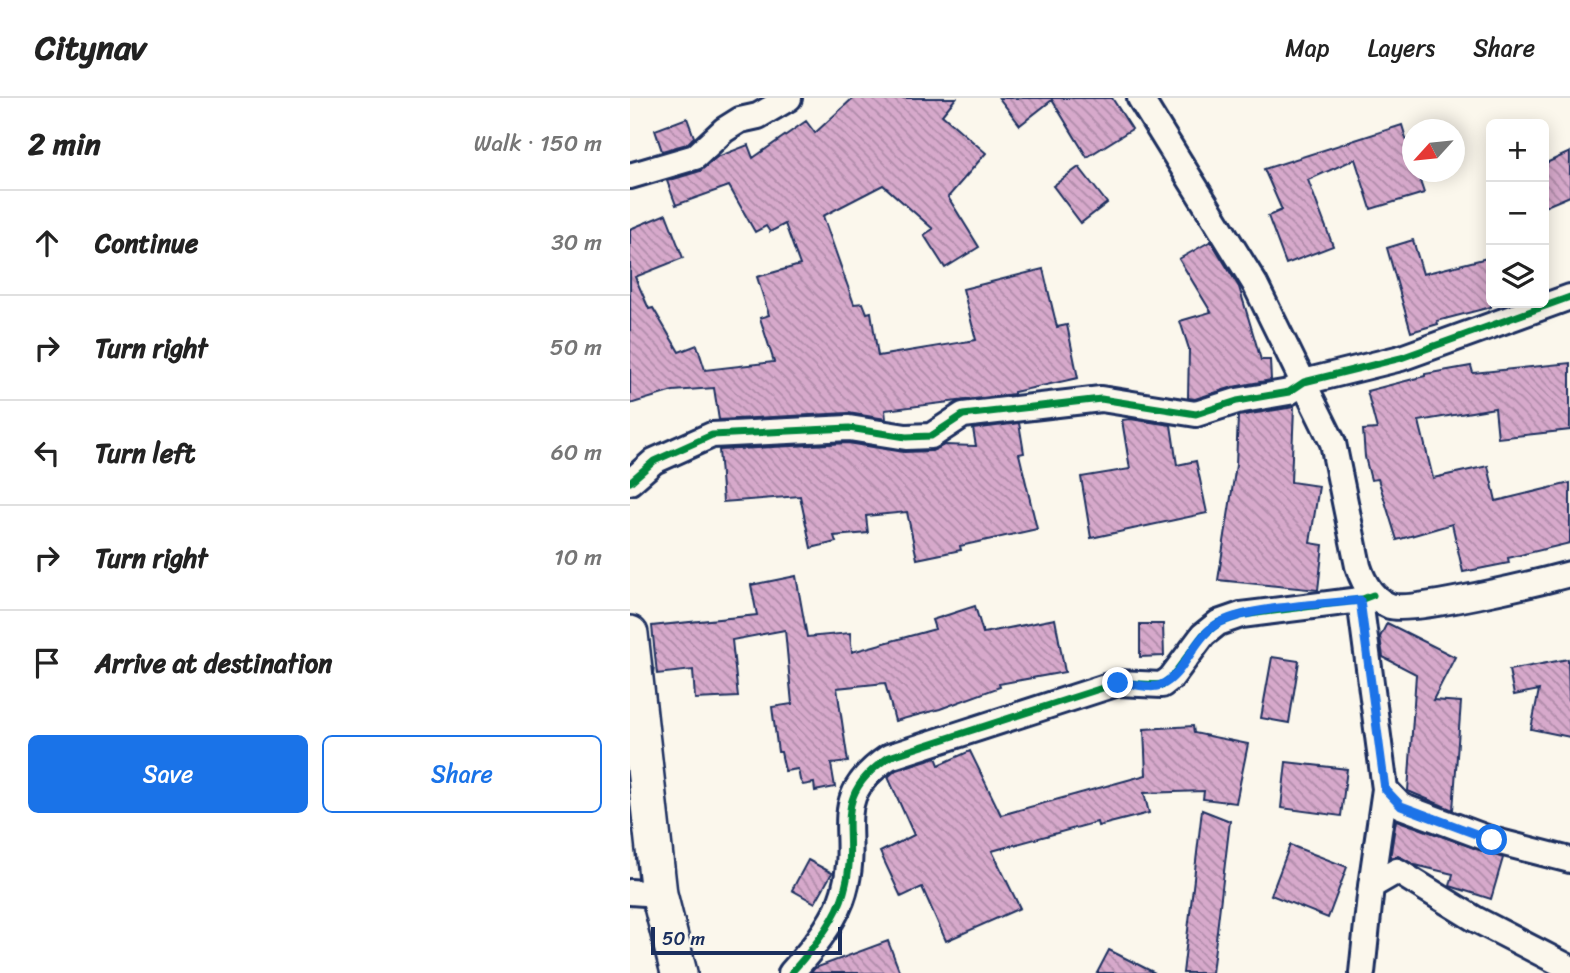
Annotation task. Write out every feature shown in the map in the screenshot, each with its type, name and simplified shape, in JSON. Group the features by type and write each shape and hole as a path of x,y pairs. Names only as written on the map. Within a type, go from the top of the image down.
{"street":[{"path":"630,176 695,158 740,120 758,116 789,98"},
{"path":"1140,98 1255,284 1333,443 1358,566 1367,597 1385,789 1362,973"},
{"path":"630,482 654,461 712,435 849,428 906,436 930,436 963,415 1101,399 1196,414 1237,401 1289,392 1304,382 1401,358 1570,297"},
{"path":"791,973 830,922 844,894 849,869 850,803 857,785 867,772 890,757 1118,683 1162,685 1171,678 1203,635 1218,623 1241,615 1367,597 1391,606 1420,605 1570,574"},
{"path":"630,634 645,893 679,973"},
{"path":"1385,789 1401,806 1492,840 1570,860"},
{"path":"1371,886 1397,871 1475,919 1570,968"}],"building":[{"path":"853,98 956,98 942,115 986,153 948,197 979,247 945,268 924,235 933,229 883,185 823,216 854,304 863,303 867,313 871,312 878,356 976,340 963,289 1043,269 1057,327 1067,325 1078,378 1014,394 885,410 886,419 848,413 719,420 714,388 673,391 630,404 630,229 666,214 683,258 635,277 649,309 653,308 679,352 697,345 705,370 774,362 760,318 769,315 757,277 800,265 785,224 770,232 766,226 755,232 729,186 676,205 667,181 700,171 717,157 748,145 753,158 806,121 815,133"},
{"path":"999,98 1112,98 1132,129 1087,157 1052,100 1020,125"},
{"path":"687,118 694,137 687,144 662,151 655,130"},
{"path":"1402,125 1402,182 1420,182 1424,193 1371,209 1355,159 1308,180 1333,246 1286,264 1268,216 1282,210 1264,169"},
{"path":"1570,152 1570,196 1549,205 1549,182 1549,162"},
{"path":"1079,167 1107,203 1081,223 1053,186"},
{"path":"1413,240 1423,274 1486,258 1487,308 1437,321 1438,324 1411,332 1387,248"},
{"path":"1211,241 1239,287 1261,360 1270,360 1271,380 1233,387 1195,399 1188,398 1189,349 1180,321 1211,312 1179,259"},
{"path":"1570,363 1570,430 1498,438 1495,408 1419,421 1433,478 1488,466 1496,501 1570,483 1570,543 1508,558 1509,563 1463,572 1452,524 1397,540 1378,479 1371,480 1365,457 1363,430 1377,429 1367,391 1425,374 1471,366 1473,373"},
{"path":"1294,407 1291,482 1319,486 1310,543 1323,545 1318,590 1218,580 1236,465 1238,416"},
{"path":"1122,420 1171,425 1177,465 1196,461 1207,513 1091,538 1081,477 1130,469"},
{"path":"1019,423 1024,453 1019,454 1037,529 960,546 961,550 917,559 907,512 866,516 868,533 834,536 836,542 811,548 800,496 723,502 719,450 848,443 904,452 932,451 944,445 976,446 973,429"},
{"path":"796,576 807,637 850,633 852,652 935,629 932,620 975,606 983,633 1055,619 1065,672 999,684 1000,687 940,709 895,721 885,683 837,688 848,762 831,764 835,787 815,791 814,783 803,785 798,769 785,771 781,752 778,752 772,707 792,704 785,630 732,640 738,697 695,699 693,670 657,674 652,626 757,615 751,585"},
{"path":"1387,623 1455,657 1433,700 1461,702 1453,810 1408,791 1416,674 1383,657 1380,637"},
{"path":"1140,624 1163,624 1164,656 1140,657"},
{"path":"1272,657 1299,661 1289,723 1261,718"},
{"path":"1568,659 1570,737 1531,729 1539,690 1514,695 1509,670"},
{"path":"1193,726 1194,733 1248,744 1236,803 1203,799 1204,791 1144,793 1149,813 1098,826 1097,822 992,851 1020,908 946,941 922,887 901,897 880,852 914,835 888,777 896,770 936,757 939,765 970,751 1001,815 1146,775 1144,729"},
{"path":"1286,762 1347,769 1341,816 1281,808"},
{"path":"1202,810 1230,821 1212,973 1183,973"},
{"path":"1396,820 1503,858 1491,899 1450,886 1453,874 1415,865 1398,856 1390,858"},
{"path":"1290,845 1347,867 1328,918 1271,895"},
{"path":"808,860 832,873 815,903 792,890"},
{"path":"888,941 900,973 811,973 815,968"},
{"path":"1109,950 1155,973 1097,973"}],"cycle path":[{"path":"630,482 654,461 712,435 849,428 906,437 931,436 963,415 1101,399 1196,414 1237,401 1289,392 1304,382 1401,358 1570,297"},
{"path":"791,973 822,935 840,903 848,870 851,803 869,773 889,757 1118,683 1162,685 1171,678 1203,635 1218,623 1241,615 1360,600 1373,595"}],"route":[{"path":"1118,683 1162,685 1171,678 1203,635 1218,623 1241,615 1360,600 1385,789 1401,806 1492,840"}]}
